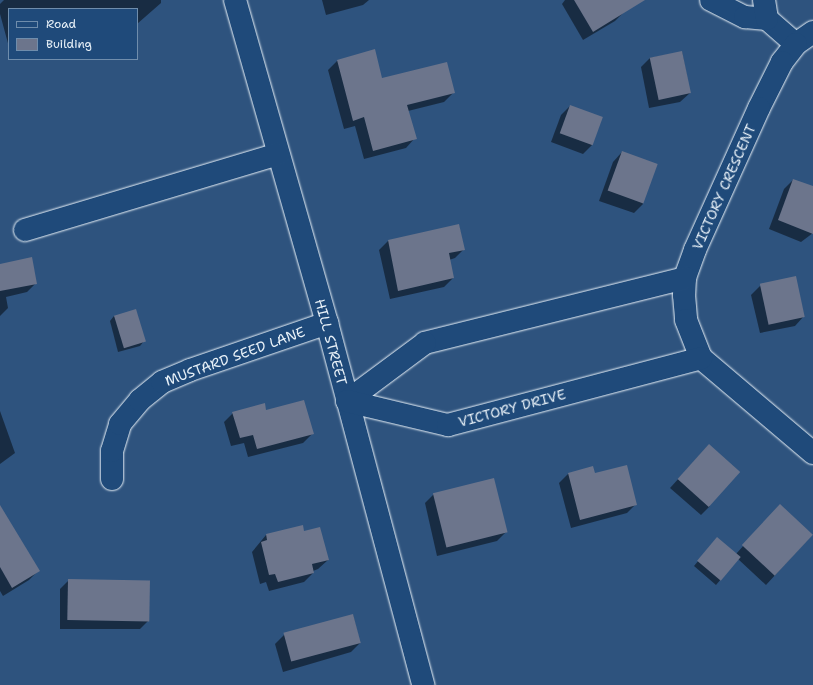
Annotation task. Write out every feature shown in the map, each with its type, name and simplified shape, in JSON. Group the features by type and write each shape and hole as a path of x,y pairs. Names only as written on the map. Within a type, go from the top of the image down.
{"street":[{"name":"HILL STREET","path":"235,0 327,323 423,685"},
{"path":"711,0 745,17 765,10 804,38"},
{"name":"VICTORY CRESCENT","path":"701,358 686,320 685,278 741,146 782,62 804,38"},
{"path":"26,230 278,154"},
{"path":"347,401 425,343 685,278"},
{"name":"MUSTARD SEED LANE","path":"112,479 112,451 120,424 140,400 162,382 190,370 327,323"},
{"path":"701,358 813,453"},
{"name":"VICTORY DRIVE","path":"347,401 448,425 701,358"}],"building":[{"path":"574,0 645,0 593,32"},
{"path":"375,49 382,78 447,62 455,93 407,105 417,139 373,151 364,117 353,121 337,60"},
{"path":"682,51 691,93 659,100 650,58"},
{"path":"570,105 603,117 593,145 560,133"},
{"path":"622,151 658,164 643,203 608,190"},
{"path":"793,179 813,186 813,234 778,220"},
{"path":"459,224 465,250 449,253 454,278 398,291 388,240"},
{"path":"32,257 37,284 0,291 0,264"},
{"path":"796,276 805,317 769,325 760,284"},
{"path":"136,309 146,342 124,348 114,316"},
{"path":"304,400 314,434 257,449 253,435 240,438 232,412 265,403 266,410"},
{"path":"709,444 740,472 709,507 678,479"},
{"path":"627,465 637,505 580,520 568,473 593,466 595,473"},
{"path":"494,478 508,532 446,548 433,493"},
{"path":"780,504 813,535 775,576 742,545"},
{"path":"0,505 40,571 12,588 0,567"},
{"path":"303,525 304,531 320,527 329,560 312,564 314,573 278,582 275,574 269,575 261,542 267,540 266,534"},
{"path":"717,537 741,557 721,581 697,561"},
{"path":"68,579 150,580 149,621 67,620"},
{"path":"353,614 361,643 291,662 283,633"}]}
